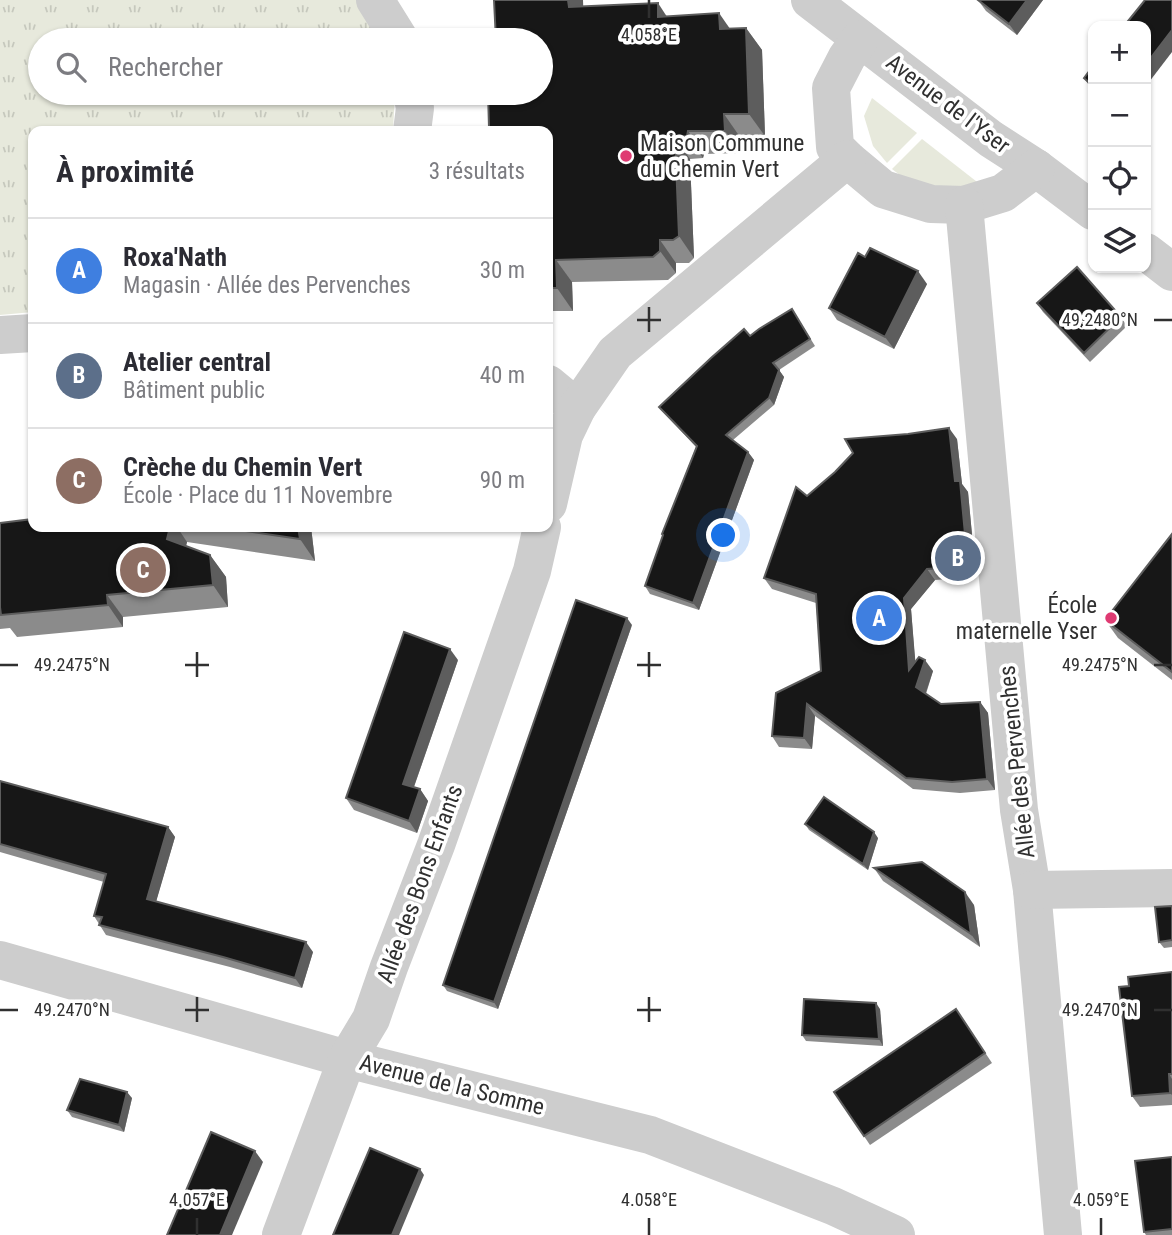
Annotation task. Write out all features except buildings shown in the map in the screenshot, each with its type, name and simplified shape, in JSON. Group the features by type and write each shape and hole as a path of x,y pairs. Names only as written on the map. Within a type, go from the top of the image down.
{"street":[{"path":"375,0 392,28"},
{"name":"Avenue de l'Yser","path":"810,0 991,139 1092,210"},
{"name":"Avenue de l'Yser","path":"860,39 831,88 835,147 883,189 931,204 964,205 1003,193 1036,169"},
{"path":"413,126 414,105"},
{"path":"553,482 564,435 577,408 615,353 847,159"},
{"name":"Allée des Pervenches","path":"964,205 1019,810 1032,890 1063,1235"},
{"path":"1151,256 1172,272"},
{"path":"0,335 28,333"},
{"path":"553,388 577,408"},
{"name":"Allée des Bons Enfants","path":"281,1235 347,1059 372,1019 532,571 541,532"},
{"path":"1032,890 1172,888"},
{"name":"Avenue de la Somme","path":"0,960 347,1059 650,1135 833,1206 896,1235"}],"green space":[{"path":"0,0 358,0 372,28 28,28 28,105 394,105 393,126 28,126 28,312 0,315"},
{"path":"872,98 917,133 887,163 873,146 864,116"},
{"path":"922,139 981,185 939,190 914,186 892,169"}],"place":[{"name":"Maison Commune du Chemin Vert","path":"626,156"},
{"name":"Atelier central","path":"958,558"},
{"name":"Crèche du Chemin Vert","path":"143,570"},
{"name":"Roxa'Nath","path":"879,618"},
{"name":"École maternelle Yser","path":"1111,618"}]}
